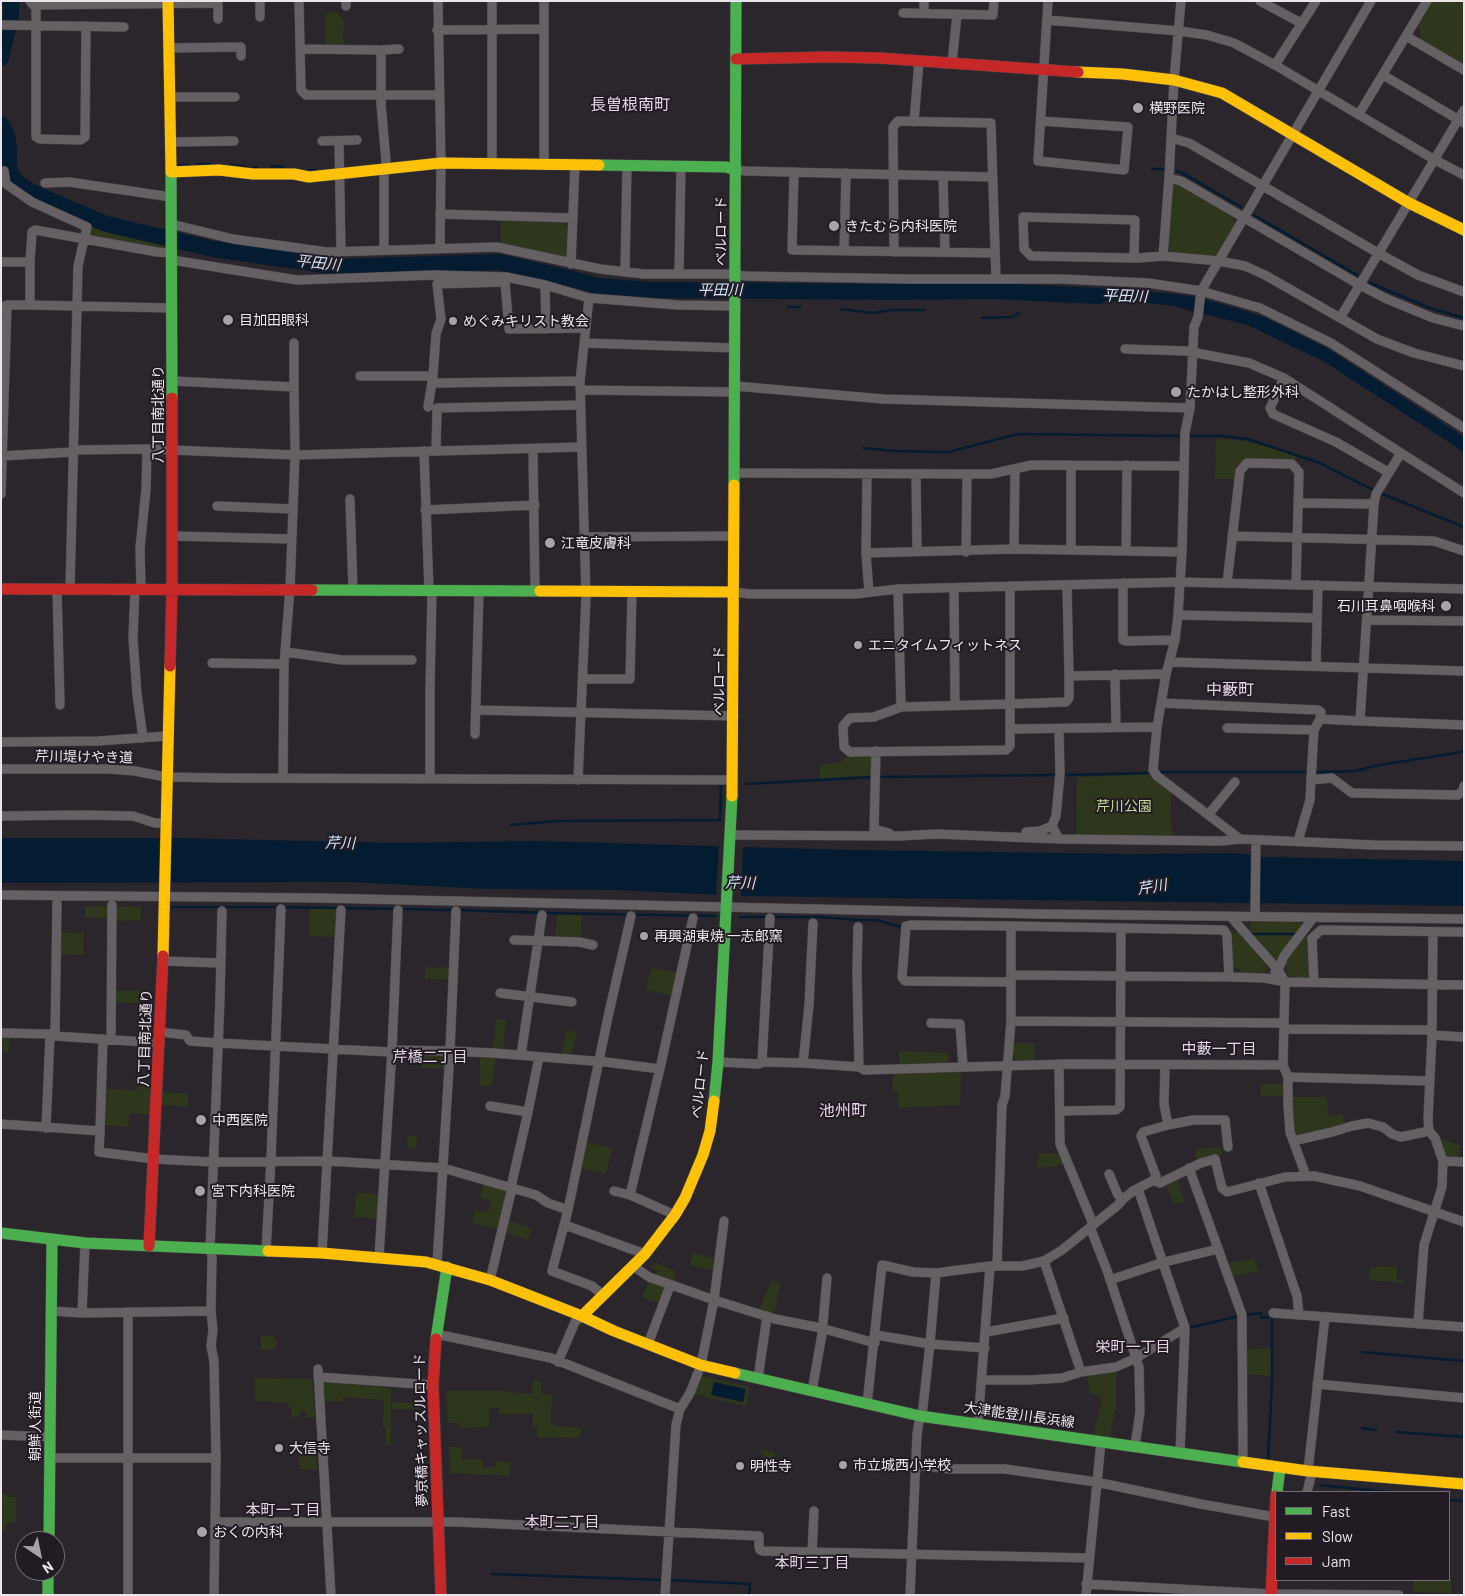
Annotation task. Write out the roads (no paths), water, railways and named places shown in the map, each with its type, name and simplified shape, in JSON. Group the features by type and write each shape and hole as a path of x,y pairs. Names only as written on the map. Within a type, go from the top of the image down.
{"street":[{"path":"260,1 260,16"},
{"path":"299,1 302,90 306,95 381,96 438,94"},
{"path":"438,1 438,94 441,163 440,248"},
{"path":"492,1 492,163"},
{"path":"544,1 544,164"},
{"name":"ベルロード","path":"582,1316 645,1254 675,1215 693,1180 711,1126 718,1062 728,903 733,780 736,1"},
{"path":"924,1 924,13"},
{"path":"903,13 993,15 994,1"},
{"path":"1041,121 1128,126 1124,170 1038,161 1048,1"},
{"path":"1163,256 1181,1"},
{"path":"1260,1 1301,23"},
{"path":"1275,65 1316,1"},
{"path":"1240,839 1157,776 1153,770 1157,727 1166,674 1175,640 1178,615 1182,552 1185,433 1190,408 1194,327 1198,317 1201,293 1371,1"},
{"path":"1359,114 1427,1"},
{"name":"八丁目南北通り","path":"149,1246 163,961 173,536 171,142 168,2"},
{"path":"86,26 85,136 81,140 40,139 36,136 36,26 33,3 218,2 218,19"},
{"path":"952,63 957,14"},
{"path":"1047,20 1179,30 1234,42 1435,160 1464,175"},
{"path":"7,25 124,27"},
{"path":"437,30 544,29"},
{"path":"1406,36 1464,70"},
{"path":"169,48 241,47 241,56"},
{"path":"300,49 399,49"},
{"path":"382,50 381,96 386,169 384,176 384,250"},
{"path":"736,59 827,57 919,61 1044,71 1123,74 1174,80 1222,93 1409,203 1436,218 1464,230"},
{"path":"914,122 919,61"},
{"path":"1383,75 1461,121"},
{"path":"170,97 234,97"},
{"path":"1340,318 1435,160 1461,121 1464,110"},
{"path":"894,252 893,127 898,121 990,123 996,280"},
{"path":"1171,138 1190,143 1418,275 1464,292"},
{"path":"322,141 357,140"},
{"path":"171,142 234,141"},
{"path":"339,141 341,252"},
{"path":"171,172 219,170 253,174 294,174 309,177 441,163 492,163 726,167 736,170 992,177"},
{"path":"571,264 575,164"},
{"path":"625,272 627,166"},
{"path":"679,274 681,166"},
{"path":"1,171 4,171 6,184 32,202 87,227 78,266 70,589"},
{"path":"794,172 792,250 995,253"},
{"path":"844,251 846,173"},
{"path":"943,176 945,252"},
{"path":"1169,178 1181,181 1360,285 1408,309 1464,326"},
{"path":"45,183 69,182 171,197"},
{"path":"440,214 572,218"},
{"path":"1134,258 1135,220 1023,217 1024,249 1031,256 1134,258 1163,256 1219,261 1245,266 1265,275 1378,339 1405,350 1464,366"},
{"path":"171,226 234,239 327,252 497,247 571,264 625,272 736,277 1061,280 1148,283 1201,293 1260,308 1331,343 1464,428"},
{"path":"30,305 30,262 32,232 35,230 83,240 172,254 297,280 435,275 506,277 545,285 589,298 678,305 736,303"},
{"path":"1,262 30,262"},
{"path":"428,407 436,334 441,319 436,284 505,282 509,329 586,328"},
{"path":"545,285 546,329"},
{"path":"578,780 586,592 580,386 589,298"},
{"path":"1,494 4,306 172,308"},
{"path":"283,778 284,664 290,589 295,455 294,343"},
{"path":"584,343 735,348"},
{"path":"1125,349 1194,353 1249,364 1284,378 1464,493"},
{"path":"360,376 432,378 438,383 735,389 883,399 1190,408"},
{"path":"1284,378 1270,408 1273,414 1336,442 1388,472"},
{"path":"173,381 294,387"},
{"path":"436,451 437,408 581,405"},
{"path":"2,456 73,451 147,449 295,455 533,450 581,447"},
{"path":"143,738 137,694 133,638 146,490 147,449"},
{"path":"533,450 535,591"},
{"path":"424,451 430,591 430,779"},
{"path":"1360,721 1374,504 1377,492 1388,472 1402,453"},
{"path":"1227,583 1240,471 1247,463 1292,464 1299,472 1296,584"},
{"path":"734,473 991,474 1032,465 1184,466"},
{"path":"1126,551 1127,465"},
{"path":"1071,466 1071,550"},
{"path":"1014,550 1015,469"},
{"path":"867,474 866,553 869,592"},
{"path":"916,474 917,551"},
{"path":"966,552 967,474"},
{"path":"350,498 353,590"},
{"path":"1298,502 1374,504"},
{"path":"426,510 534,505"},
{"path":"217,506 293,509"},
{"path":"173,536 291,538"},
{"path":"584,537 734,536"},
{"path":"1232,536 1372,541 1434,541 1464,551"},
{"path":"866,553 1014,550 1182,552"},
{"path":"1,589 290,589 855,594 898,589 1180,582 1464,589"},
{"path":"1123,583 1123,640 1175,640"},
{"path":"1010,586 1010,704 1010,730 1010,746 1006,750 850,752 844,747 843,726 850,718 874,717 901,706 1010,704 1066,702 1069,698 1068,585"},
{"path":"1316,666 1318,585"},
{"path":"954,588 955,705"},
{"path":"57,589 60,705"},
{"path":"898,589 901,706"},
{"path":"475,734 479,591"},
{"path":"583,679 630,679 632,592"},
{"path":"1178,615 1317,618"},
{"path":"1367,620 1464,621"},
{"path":"286,652 342,660 412,660"},
{"path":"1170,662 1464,671"},
{"path":"212,663 284,664"},
{"path":"1114,674 1116,727"},
{"path":"1069,676 1166,674"},
{"path":"1161,703 1318,710 1320,712 1320,719 1314,730 1308,807 1298,842"},
{"path":"476,710 581,714 734,716"},
{"path":"1320,719 1464,725"},
{"path":"1010,730 1157,727"},
{"path":"1227,728 1314,730"},
{"path":"996,835 1040,831 1052,826 1056,816 1060,774 1059,730"},
{"path":"1,742 98,741 167,736"},
{"path":"876,751 874,828 900,836"},
{"name":"芹川堤けやき道","path":"1,769 116,769 166,776 283,778 733,780"},
{"path":"1311,780 1332,778 1352,793 1458,795 1464,786"},
{"path":"1208,815 1234,782"},
{"path":"1,816 133,816 166,827"},
{"path":"1052,826 1060,839"},
{"path":"731,839 937,834 1060,839 1222,841 1240,839 1256,843 1298,842 1464,846"},
{"path":"1255,914 1256,843"},
{"path":"1,895 165,895 619,906 728,903 1231,917 1255,914 1313,918 1464,919"},
{"path":"46,1128 53,1036 57,904"},
{"path":"112,905 107,1039 99,1152 154,1159 213,1162 328,1161 443,1168 536,1195 548,1203 568,1210"},
{"path":"266,1251 281,908"},
{"path":"322,1253 341,910"},
{"path":"379,1257 386,1164 398,910"},
{"path":"214,1595 216,1458 214,1362 211,1346 213,1330 211,1311 212,1257 210,1249 222,911"},
{"path":"442,1265 443,1168 456,911"},
{"path":"521,1055 542,915"},
{"path":"604,1295 592,1286 552,1271 565,1225 631,916"},
{"path":"1231,917 1278,970 1285,982 1283,1066 1288,1077 1290,1132 1306,1176"},
{"path":"630,1195 693,918"},
{"path":"762,1062 770,918"},
{"path":"1265,978 1278,970 1284,956 1313,918"},
{"path":"803,1063 809,1005 812,923"},
{"path":"1229,977 1227,935 1224,930 1121,931 910,925 906,928 902,977 906,981 1121,975 1265,978 1285,982 1464,985"},
{"path":"858,927 859,1067"},
{"path":"978,1424 994,1266 1002,1105 1005,1096 1011,1021 1011,928"},
{"path":"1314,982 1312,938 1321,930 1464,932"},
{"path":"1060,1111 1116,1110 1120,1106 1121,931"},
{"path":"1418,1324 1424,1245 1442,1187 1444,1161 1435,1138 1429,1132 1433,932"},
{"path":"514,940 593,944"},
{"path":"163,961 220,963"},
{"path":"500,993 572,1002"},
{"path":"1011,1021 1284,1026 1432,1033 1464,1037"},
{"path":"931,1023 960,1024 964,1067"},
{"path":"1,1033 107,1039 186,1035 190,1041 390,1052 392,1050 450,1051 521,1055 599,1061 660,1069"},
{"path":"490,1280 539,1057"},
{"path":"718,1062 759,1064 762,1062 803,1063 859,1067 864,1070 1008,1064 1283,1066"},
{"path":"1059,1064 1060,1144 1091,1226 1139,1366 1140,1408 1135,1446"},
{"path":"1165,1065 1164,1104 1168,1125"},
{"path":"1288,1077 1430,1081"},
{"path":"490,1106 528,1112"},
{"path":"867,1404 882,1265 913,1272 936,1273 994,1266 1022,1266 1044,1260 1062,1250 1123,1199 1154,1180 1156,1176 1141,1136 1143,1132 1193,1120 1225,1120 1228,1147"},
{"path":"1293,1141 1368,1123 1383,1127 1392,1134 1401,1137 1429,1132"},
{"path":"1,1124 100,1131"},
{"path":"1154,1180 1160,1183 1201,1162 1215,1159 1222,1188 1227,1192 1284,1177 1306,1176 1335,1179 1464,1222"},
{"path":"1444,1161 1464,1162"},
{"path":"1189,1168 1242,1315 1244,1463"},
{"path":"1109,1174 1118,1195 1123,1199"},
{"path":"1259,1183 1297,1296 1299,1315"},
{"path":"1138,1189 1185,1328 1180,1453"},
{"path":"614,1190 675,1215"},
{"path":"665,1595 676,1426 680,1409 690,1393 701,1365 714,1300 724,1221"},
{"path":"565,1225 645,1254"},
{"name":"大津能登川長浜線","path":"1,1233 86,1243 322,1253 379,1257 442,1265 490,1280 701,1365 921,1416 1310,1472 1464,1484"},
{"name":"朝鮮人街道","path":"49,1531 52,1240"},
{"path":"82,1313 86,1243"},
{"path":"1110,1280 1164,1262 1218,1249"},
{"path":"1044,1260 1080,1372"},
{"name":"夢京橋キャッスルロード","path":"441,1595 433,1385 442,1265"},
{"path":"633,1266 649,1277 670,1286 792,1323 875,1339 985,1348"},
{"path":"910,1595 917,1434 930,1344 936,1273"},
{"path":"812,1391 827,1278"},
{"path":"648,1344 670,1286"},
{"path":"51,1311 82,1313 211,1311"},
{"path":"128,1312 128,1595"},
{"path":"1273,1313 1464,1327"},
{"path":"558,1362 575,1322 582,1316"},
{"path":"758,1378 767,1316"},
{"path":"1307,1491 1325,1317"},
{"path":"986,1332 1064,1318"},
{"path":"982,1380 1062,1378 1080,1372 1116,1367 1136,1358 1185,1328"},
{"path":"436,1334 551,1358 680,1409"},
{"path":"331,1595 318,1373 433,1385"},
{"path":"1317,1384 1464,1398"},
{"path":"1,1435 50,1436"},
{"path":"1086,1595 1101,1442"},
{"path":"50,1458 216,1458"},
{"path":"915,1465 1005,1469 1096,1482 1274,1520"},
{"path":"1276,1491 1280,1468"},
{"path":"1271,1594 1275,1507"},
{"path":"812,1553 814,1512"},
{"path":"215,1522 438,1522 670,1531 759,1536 759,1547 763,1551 1089,1558"},
{"path":"48,1581 48,1595"},
{"path":"1086,1584 1271,1594 1399,1595"}],"water":[{"path":"1069,289 1126,289 1190,296 1264,317 1327,348 1464,437 1464,452 1323,361 1247,325 1173,306 1137,302 1086,300"},
{"name":"芹川","path":"1,838 176,838 401,843 536,841 852,850 1137,854 1239,853 1261,857 1464,861 1464,906 743,896 616,890 488,889 349,882 1,883"},
{"path":"714,1382 746,1389 743,1402 711,1395"}],"waterway":[{"name":"平田川","path":"1,58 11,15 9,1"},
{"name":"平田川","path":"1,124 7,135 11,174 17,182 32,192 106,224 213,249 338,267 499,262 598,286 652,290 993,291 1099,296"},
{"path":"197,164 210,164"},
{"path":"176,166 188,165"},
{"path":"231,165 245,166"},
{"path":"271,166 284,167"},
{"path":"1152,169 1165,169"},
{"path":"309,170 317,170"},
{"path":"1177,171 1241,207"},
{"path":"1254,215 1357,275"},
{"path":"1370,283 1430,308 1464,318"},
{"name":"平田川","path":"1013,292 1013,299"},
{"path":"788,307 800,307"},
{"path":"841,309 873,313 891,310 925,310"},
{"path":"982,318 1012,317 1019,313"},
{"path":"863,448 894,451 949,452 1017,434 1180,436"},
{"path":"1190,436 1222,436 1248,439 1320,463 1375,491"},
{"path":"1380,493 1464,527"},
{"path":"1317,772 1355,771 1379,765 1463,751"},
{"path":"1158,772 1309,772"},
{"path":"1066,775 1152,773"},
{"path":"879,777 1056,775"},
{"path":"746,784 873,777"},
{"path":"511,825 557,821 720,820 721,784"},
{"path":"169,907 458,910 716,916"},
{"path":"740,917 820,917 877,920 904,928"},
{"path":"1252,934 1295,934"},
{"path":"1245,1315 1261,1313 1262,1318 1272,1316 1272,1385 1268,1458"},
{"path":"1188,1328 1240,1316"},
{"path":"1362,1352 1464,1361"},
{"path":"1362,1428 1376,1430"},
{"path":"1397,1432 1464,1437"},
{"path":"1320,1485 1379,1491"},
{"path":"1450,1500 1464,1501"},
{"path":"492,1574 663,1580"},
{"path":"669,1580 750,1584 749,1595"}],"place":[{"name":"横野医院","path":"1138,108"},
{"name":"きたむら内科医院","path":"834,226"},
{"name":"目加田眼科","path":"228,320"},
{"name":"めぐみキリスト教会","path":"453,321"},
{"name":"たかはし整形外科","path":"1176,392"},
{"name":"江竜皮膚科","path":"550,543"},
{"name":"石川耳鼻咽喉科","path":"1446,606"},
{"name":"エニタイムフィットネス","path":"858,645"},
{"name":"再興湖東焼 一志郎窯","path":"644,936"},
{"name":"中西医院","path":"201,1120"},
{"name":"宮下内科医院","path":"200,1191"},
{"name":"大信寺","path":"279,1448"},
{"name":"市立城西小学校","path":"843,1465"},
{"name":"明性寺","path":"740,1466"},
{"name":"おくの内科","path":"202,1532"}],"district":[{"name":"長曽根南町","path":"630,105"},
{"name":"中藪町","path":"1230,690"},
{"name":"中藪一丁目","path":"1219,1049"},
{"name":"芹橋二丁目","path":"430,1057"},
{"name":"池州町","path":"843,1111"},
{"name":"栄町一丁目","path":"1133,1347"},
{"name":"本町一丁目","path":"283,1510"},
{"name":"本町二丁目","path":"562,1522"},
{"name":"本町三丁目","path":"812,1563"}],"park label":[{"name":"芹川公園","path":"1124,806"}]}
